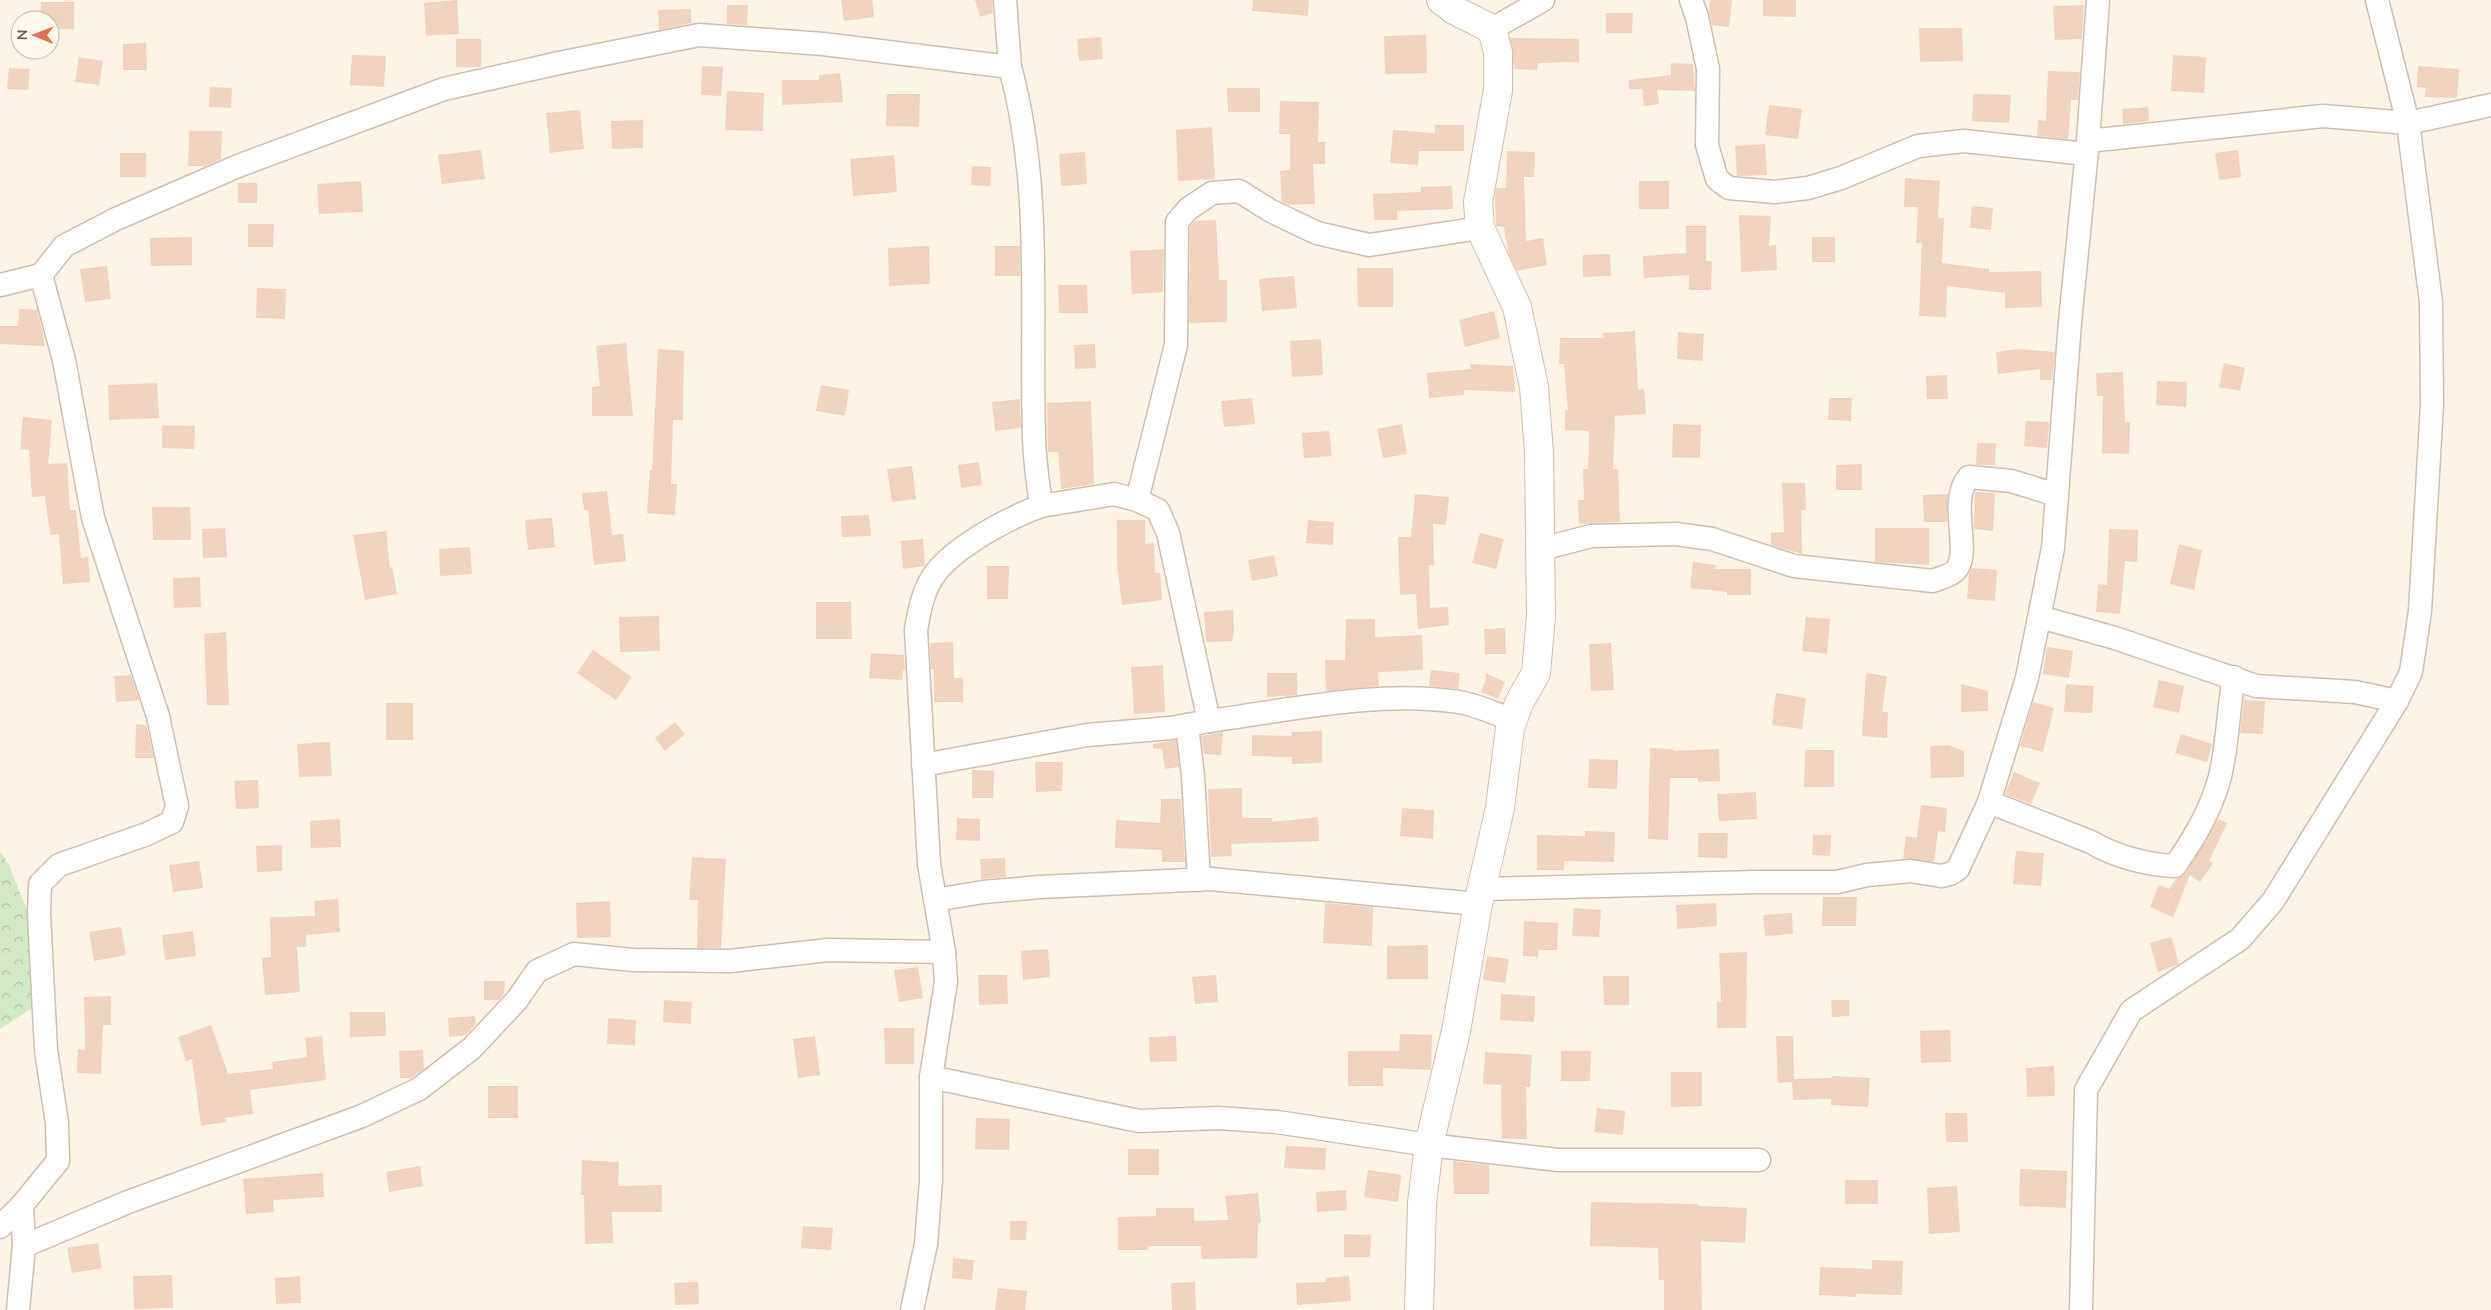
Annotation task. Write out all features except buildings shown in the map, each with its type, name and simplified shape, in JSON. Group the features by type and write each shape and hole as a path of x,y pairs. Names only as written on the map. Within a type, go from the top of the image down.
{"main road":[{"path":"1419,1310 1422,1203 1429,1145 1456,1031 1480,896 1500,808 1513,720 1519,703 1536,673 1541,616 1542,549 1539,452 1534,387 1516,307 1480,228 1478,202 1498,90 1498,52 1492,29 1454,10 1441,0"}],"street":[{"path":"1006,0 1010,67 1020,104 1030,178 1033,221 1034,436 1041,506"},
{"path":"1492,29 1504,20 1543,0"},
{"path":"1691,0 1697,17 1708,68 1707,145 1717,180 1729,188 1775,192 1808,188 1841,178 1918,146 1964,141 2087,148 2323,116 2408,123 2491,105"},
{"path":"935,900 983,892 1040,887 1199,880 1480,896 1757,882 1822,883 1911,871 1941,876 1958,869 1989,802 2027,678 2053,548 2070,322 2087,148 2098,0"},
{"path":"2081,1310 2086,1090 2131,1011 2240,939 2272,901 2397,701 2411,672 2420,611 2432,404 2431,302 2408,123 2377,0"},
{"path":"0,285 41,275 64,246 116,218 238,166 444,89 559,63 699,35 823,44 1010,67"},
{"path":"1137,500 1176,345 1177,222 1188,209 1212,193 1239,190 1271,211 1317,233 1369,245 1480,228"},
{"path":"0,1227 22,1205 58,1161 57,1123 46,1050 39,914 40,884 59,865 132,840 172,822 177,806 158,716 93,518 64,360 41,275"},
{"path":"1542,549 1591,536 1676,534 1712,539 1794,566 1933,581 1954,572 1961,561 1960,515 1962,485 1969,477 2011,481 2057,495"},
{"path":"912,1310 926,1244 931,1181 931,1077 946,982 944,952 929,864 916,630 921,604 932,578 962,548 1014,516 1041,506 1114,494 1137,500 1158,510 1168,533 1209,721"},
{"path":"2040,617 2115,638 2256,686 2355,692 2397,701"},
{"path":"1989,802 2090,842 2105,851 2159,865 2175,866 2210,807 2223,763 2234,677"},
{"path":"923,764 1087,734 1187,725 1344,702 1412,698 1461,702 1513,720"},
{"path":"1187,725 1194,776 1199,880"},
{"path":"24,1246 136,1199 362,1116 419,1089 472,1048 517,1000 537,971 574,954 633,960 730,961 828,950 944,952"},
{"path":"931,1077 1140,1120 1218,1118 1277,1122 1429,1145 1558,1160 1759,1160"},
{"path":"18,1310 24,1246 22,1205"}],"green space":[{"path":"0,851 9,865 31,921 37,1005 0,1029"}]}
